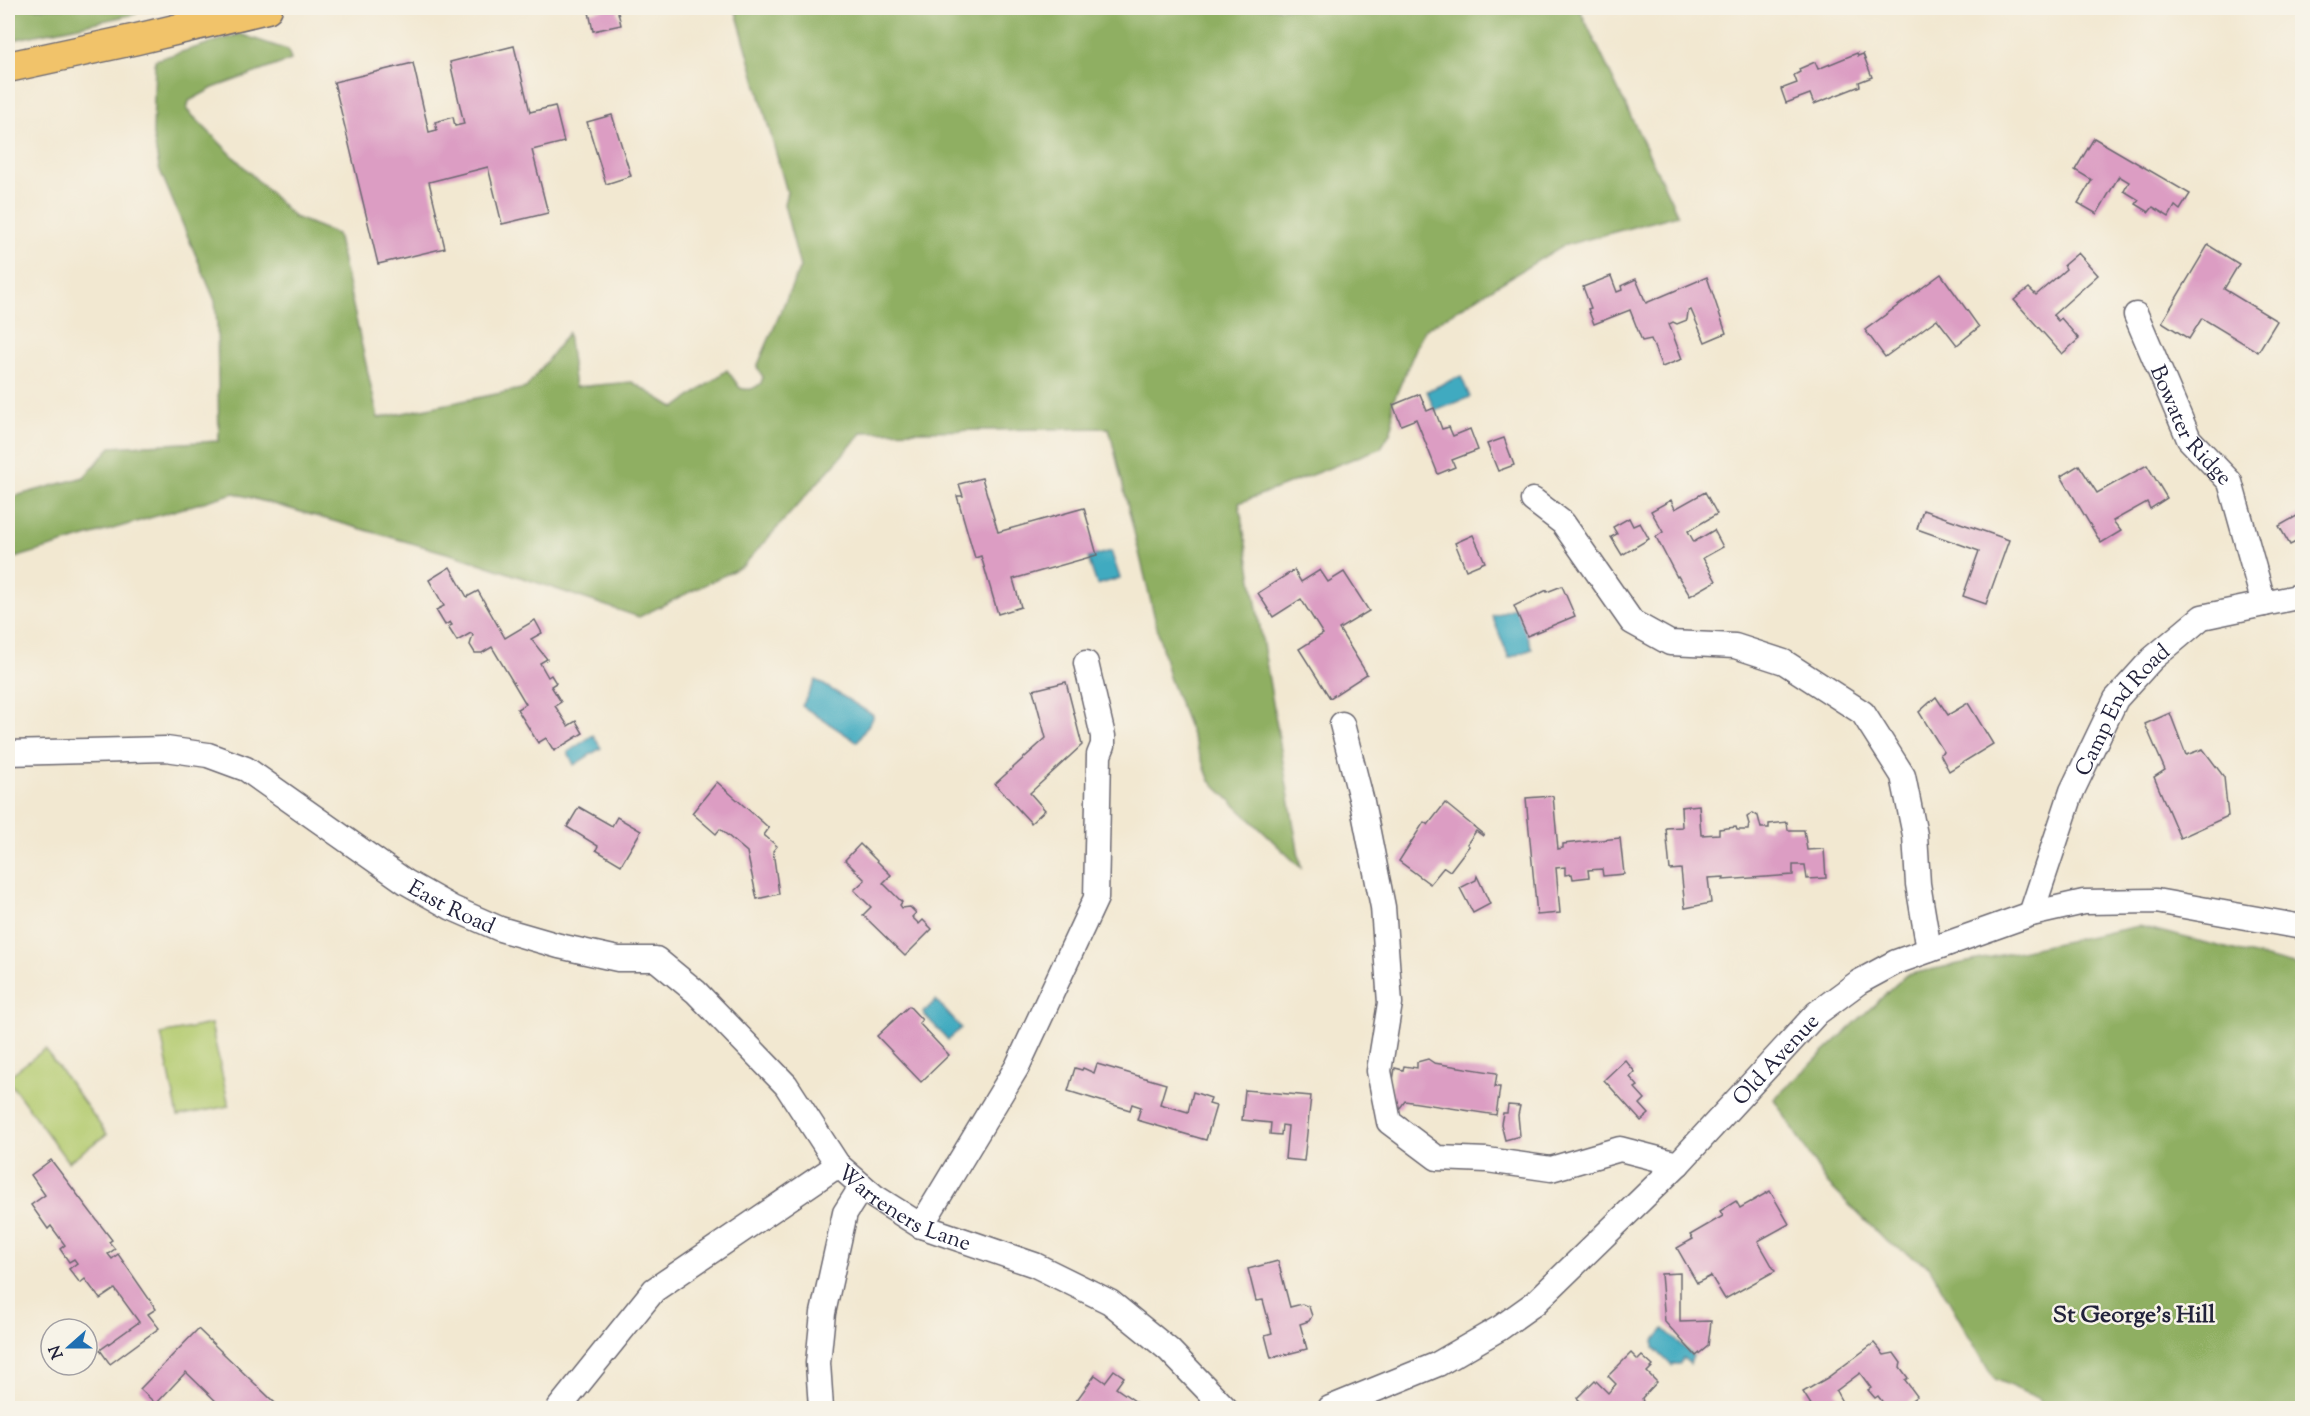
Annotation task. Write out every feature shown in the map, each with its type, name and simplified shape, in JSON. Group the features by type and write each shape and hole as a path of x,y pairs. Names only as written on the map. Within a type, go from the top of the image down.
{"main road":[{"path":"8,67 137,39 236,11 267,8"}],"street":[{"name":"Bowater Ridge","path":"2136,315 2188,439 2230,482 2265,604"},
{"path":"1533,500 1563,523 1632,622 1670,642 1735,646 1784,662 1863,713 1903,776 1915,834 1918,884 1929,950"},
{"name":"Camp End Road","path":"2031,914 2072,791 2116,699 2152,659 2202,617 2302,596"},
{"path":"921,1226 1017,1067 1096,898 1099,755 1103,745 1103,736 1086,663"},
{"path":"1342,724 1362,802 1383,907 1390,1003 1379,1071 1389,1122 1437,1158 1487,1160 1551,1169 1620,1149 1678,1164"},
{"name":"East Road","path":"8,753 166,749 208,755 246,769 396,875 452,908 500,928 559,946 618,959 656,959 696,992 786,1085 838,1165"},
{"name":"Old Avenue","path":"1330,1408 1360,1402 1438,1364 1500,1328 1535,1304 1678,1164 1817,1013 1859,982 1896,962 2031,914 2084,902 2156,901 2302,927"},
{"name":"Warreners Lane","path":"559,1408 654,1290 838,1165 875,1197 921,1226 1035,1265 1110,1302 1168,1350 1225,1408"},
{"path":"821,1408 818,1363 823,1313 845,1213 862,1186"}],"green space":[{"path":"8,8 136,8 136,14 8,41"},
{"path":"735,8 1579,8 1678,215 1562,246 1424,330 1392,404 1393,424 1381,448 1239,503 1301,868 1210,781 1169,677 1109,428 863,432 743,566 639,617 461,557 234,493 8,560 8,498 84,477 111,447 219,441 215,301 159,168 153,135 155,60 240,34 288,50 291,60 213,88 189,101 187,110 294,217 337,234 378,418 526,388 568,333 575,387 632,382 675,408 727,370 740,388 754,388 761,383 763,377 757,367 800,267 784,204 787,192"},
{"path":"2139,926 2302,967 2302,1408 2047,1408 2037,1398 1993,1378 1929,1266 1886,1241 1827,1183 1774,1099 1906,975"},
{"path":"211,1024 229,1106 178,1116 161,1034"},
{"path":"45,1049 107,1134 68,1162 8,1080 8,1077"}],"water":[{"path":"1461,376 1470,397 1435,411 1427,391"},
{"path":"1111,551 1120,578 1097,585 1088,558"},
{"path":"1516,607 1532,649 1509,658 1492,616"},
{"path":"816,680 873,715 857,742 802,706"},
{"path":"593,735 601,748 574,765 568,752"},
{"path":"936,1000 961,1028 948,1040 923,1013"},
{"path":"1664,1329 1693,1356 1690,1364 1683,1358 1680,1364 1672,1366 1654,1348 1654,1341"}],"building":[{"path":"617,8 621,25 593,31 589,12"},
{"path":"514,46 530,112 555,106 564,142 532,150 548,213 502,224 488,167 429,182 445,248 378,264 334,82 413,63 429,132 437,130 435,122 453,117 455,126 464,124 450,62"},
{"path":"1857,53 1858,56 1863,54 1872,77 1859,82 1860,86 1814,104 1810,94 1786,103 1781,89 1797,83 1794,75 1800,72 1799,69 1815,62 1818,69"},
{"path":"612,115 631,176 606,184 587,122"},
{"path":"2094,138 2190,194 2180,210 2175,206 2169,217 2153,207 2149,212 2136,204 2139,200 2124,191 2129,182 2119,176 2097,214 2078,203 2092,180 2075,170"},
{"path":"2208,245 2239,264 2224,289 2277,321 2258,352 2202,318 2189,339 2162,322"},
{"path":"2078,253 2098,275 2053,315 2058,321 2061,318 2079,339 2062,354 2014,300 2029,288 2036,295 2066,269 2064,265"},
{"path":"1941,274 1979,327 1957,345 1937,319 1885,357 1865,330"},
{"path":"1611,276 1617,292 1622,290 1621,286 1636,279 1646,303 1707,277 1726,333 1705,342 1691,310 1688,311 1687,320 1669,324 1682,359 1662,367 1651,339 1642,341 1630,310 1594,324 1583,287"},
{"path":"1420,394 1427,411 1434,408 1442,429 1449,427 1453,436 1470,429 1478,450 1452,460 1455,467 1438,474 1416,419 1401,425 1393,405"},
{"path":"1504,438 1514,465 1498,471 1487,444"},
{"path":"2079,465 2097,493 2147,465 2167,498 2150,509 2147,502 2113,521 2121,531 2101,543 2061,476"},
{"path":"982,478 998,532 1084,508 1097,555 1013,579 1021,607 998,614 981,556 975,558 957,496 963,496 959,484"},
{"path":"1705,492 1717,514 1688,531 1694,542 1714,530 1723,547 1703,558 1716,581 1690,596 1656,537 1663,532 1651,511 1671,500 1675,509"},
{"path":"1923,510 2009,540 1986,604 1963,596 1979,551 1917,529"},
{"path":"2302,513 2302,539 2290,545 2279,526"},
{"path":"1629,518 1633,526 1640,523 1649,539 1622,555 1611,537 1617,534 1613,527"},
{"path":"1473,535 1485,562 1466,570 1455,543"},
{"path":"450,567 467,597 478,591 505,638 535,620 542,633 531,639 547,659 540,663 548,677 551,675 556,683 551,686 561,702 555,706 568,726 576,721 583,733 554,751 546,738 538,743 517,709 526,704 492,647 482,653 475,653 470,645 473,635 471,633 457,641 448,627 452,625 450,622 445,625 436,610 444,606 429,580"},
{"path":"1294,570 1301,582 1320,570 1328,582 1344,572 1369,611 1339,629 1367,674 1330,698 1299,649 1323,634 1301,599 1273,617 1258,593"},
{"path":"1562,586 1575,616 1527,636 1514,606 1547,590 1547,592"},
{"path":"1066,682 1082,745 1030,793 1045,810 1031,823 995,784 1046,738 1033,690"},
{"path":"1936,697 1948,715 1968,703 1993,744 1949,771 1940,754 1944,752 1919,712"},
{"path":"2170,713 2186,755 2203,749 2224,777 2228,816 2180,838 2154,777 2165,770 2145,724"},
{"path":"717,782 769,828 764,835 777,846 773,851 779,894 757,899 747,852 720,829 716,834 692,813"},
{"path":"1553,796 1558,849 1563,848 1563,844 1620,838 1624,874 1603,876 1602,869 1588,870 1589,877 1573,879 1572,874 1565,875 1565,867 1556,868 1560,913 1537,915 1526,798"},
{"path":"1445,803 1484,835 1476,831 1467,844 1469,846 1450,871 1444,867 1430,884 1399,861 1424,822 1428,825"},
{"path":"1699,805 1701,835 1719,834 1719,829 1736,827 1737,830 1748,830 1747,817 1753,813 1758,816 1761,828 1769,828 1769,824 1787,822 1788,830 1804,830 1807,850 1824,849 1826,878 1807,879 1805,865 1793,865 1793,875 1723,880 1724,877 1708,878 1711,903 1685,908 1681,869 1670,870 1666,828 1682,827 1681,807"},
{"path":"579,807 612,826 617,817 641,831 621,865 596,850 598,846 567,827"},
{"path":"860,844 891,875 883,883 902,902 900,905 902,908 910,907 916,913 912,917 919,924 923,920 932,929 905,956 863,915 871,907 854,890 865,880 845,860"},
{"path":"1477,876 1490,904 1473,913 1460,888 1476,880"},
{"path":"909,1006 922,1020 919,1023 949,1055 921,1082 877,1036"},
{"path":"1428,1059 1434,1063 1497,1073 1495,1087 1500,1087 1496,1115 1405,1101 1400,1108 1389,1107 1395,1068 1403,1070 1404,1066 1417,1068 1417,1062"},
{"path":"1625,1060 1635,1072 1630,1077 1638,1086 1635,1088 1645,1099 1640,1104 1649,1114 1641,1121 1604,1080"},
{"path":"1097,1064 1166,1084 1160,1104 1188,1112 1193,1092 1211,1098 1209,1104 1216,1106 1206,1140 1137,1120 1141,1107 1132,1104 1130,1110 1068,1091 1075,1068 1082,1070 1083,1068 1094,1073"},
{"path":"1245,1090 1311,1096 1304,1161 1285,1159 1288,1126 1282,1125 1281,1135 1270,1134 1271,1123 1242,1120"},
{"path":"1508,1105 1520,1106 1518,1115 1520,1136 1505,1140 1501,1124 1503,1113 1507,1113"},
{"path":"51,1160 112,1240 109,1242 115,1249 108,1254 112,1259 118,1254 156,1309 148,1314 159,1328 110,1364 100,1350 139,1322 115,1289 100,1299 85,1279 80,1283 69,1269 77,1263 74,1259 69,1262 60,1249 65,1245 51,1226 48,1229 31,1205 45,1195 31,1175"},
{"path":"1770,1191 1789,1224 1758,1241 1775,1271 1725,1299 1711,1276 1697,1283 1677,1248 1693,1239 1690,1235 1723,1216 1720,1211 1736,1201 1740,1208"},
{"path":"1278,1261 1290,1307 1302,1304 1309,1307 1312,1316 1309,1321 1300,1324 1307,1349 1271,1358 1265,1335 1272,1333 1263,1300 1256,1301 1248,1269"},
{"path":"1680,1273 1680,1322 1711,1321 1708,1346 1696,1356 1665,1322 1661,1274"},
{"path":"198,1329 276,1404 271,1408 223,1408 186,1372 156,1404 140,1389"},
{"path":"1874,1343 1884,1355 1894,1353 1908,1378 1905,1380 1917,1396 1901,1408 1887,1408 1878,1396 1875,1398 1868,1390 1871,1388 1860,1373 1836,1391 1842,1402 1830,1408 1813,1408 1803,1392 1827,1378"},
{"path":"1631,1353 1638,1360 1642,1356 1653,1366 1647,1372 1657,1382 1642,1398 1643,1408 1587,1408 1577,1398 1595,1380 1608,1393 1616,1384 1608,1376"},
{"path":"1114,1370 1124,1377 1116,1388 1145,1408 1071,1408 1095,1375 1105,1382"}],"district":[{"name":"St George's Hill","path":"2134,1314"}]}
